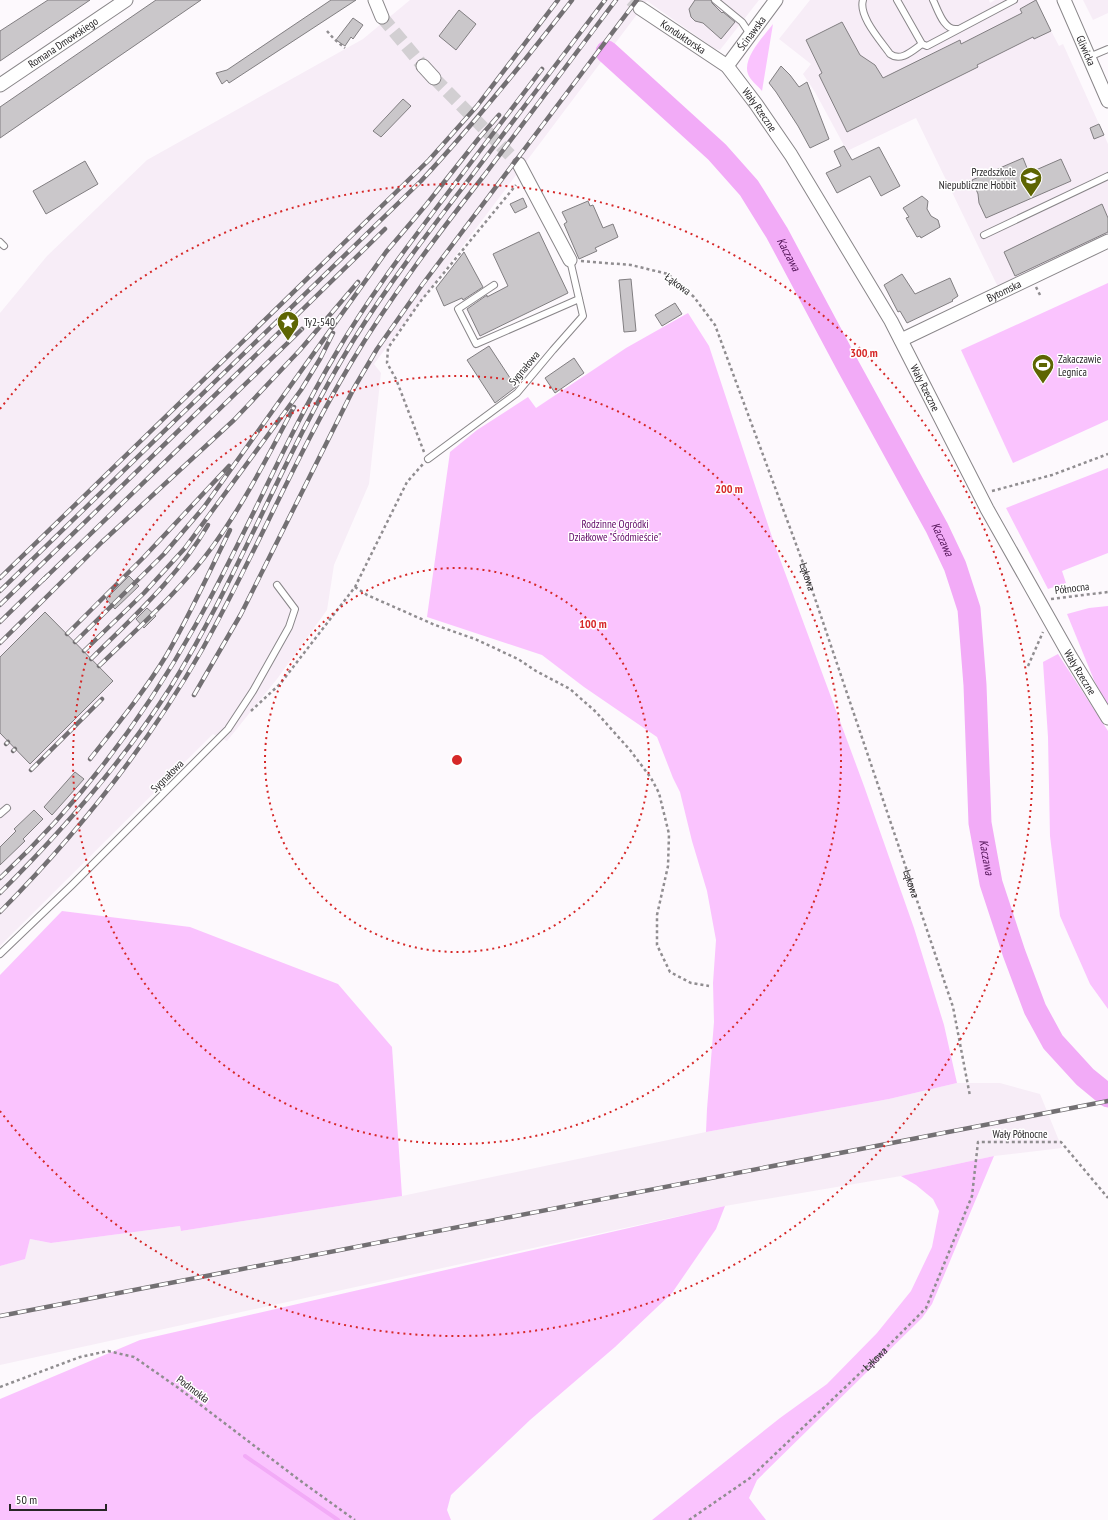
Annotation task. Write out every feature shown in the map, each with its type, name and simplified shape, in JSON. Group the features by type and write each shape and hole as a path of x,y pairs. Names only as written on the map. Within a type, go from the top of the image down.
{"street":[{"name":"Romana Dmowskiego","path":"0,85 126,0"},
{"path":"375,0 382,18"},
{"name":"Ścinawska","path":"727,66 776,0"},
{"name":"Gliwicka","path":"1064,0 1108,101"},
{"name":"Konduktorska","path":"640,8 727,66"},
{"path":"423,66 434,78"},
{"name":"Wały Rzeczne","path":"727,66 760,110 795,162 871,287 901,340 979,494 1048,618 1108,718"},
{"path":"521,170 570,260"},
{"name":"Bytomska","path":"901,340 1108,241"}],"lane":[{"path":"715,0 742,22 750,34"},
{"path":"863,0 862,4 865,18 890,54 895,58 908,54 922,44"},
{"path":"897,0 922,44 926,46 1014,0"},
{"path":"933,0 947,27 952,30 957,29"},
{"path":"1089,57 1108,48"},
{"path":"984,235 1108,176"},
{"name":"Sygnałowa","path":"428,459 517,393 583,316 570,260"},
{"path":"494,285 458,309 476,344 579,299"},
{"name":"Sygnałowa","path":"0,954 72,885 228,729 253,691 289,627 295,609 277,585"},
{"path":"0,814 7,808"}],"path":[{"path":"327,31 345,48"},
{"path":"246,716 280,684 355,587 407,482 428,459 396,379 387,363 388,348 420,302 521,170"},
{"name":"Łąkowa","path":"570,260 631,265 668,274 694,296 715,325 803,563 953,1007 970,1096"},
{"path":"1037,290 1041,297"},
{"path":"979,494 1052,475 1108,454"},
{"path":"355,587 367,595 435,625 475,639 518,659 536,671 570,689 596,712 630,750 651,778 658,793 669,834 668,866 657,915 657,945 670,972 691,983 709,986"},
{"name":"Północna","path":"1038,600 1108,592"},
{"path":"1028,666 1048,618"},
{"name":"Łąkowa","path":"689,1520 750,1478 926,1308 972,1196 978,1142"},
{"name":"Wały Północne","path":"978,1142 1061,1142 1108,1198"},
{"name":"Podmokła","path":"0,1387 80,1357 108,1351 134,1357 177,1387 298,1479 355,1520"}],"shaded area":[{"path":"410,0 759,0 720,50 715,49 647,1 374,364 381,373 369,484 334,565 327,610 277,679 227,741 213,734 0,946 0,313 47,256 147,160 363,39"},
{"path":"810,0 989,0 990,3 995,0 1035,0 1059,46 1063,44 1108,144 1108,233 998,287 916,118 847,151 815,92 803,74 811,64 779,39"},
{"path":"1083,0 1108,0 1108,13 1093,20"},
{"path":"957,1083 1000,1083 1040,1094 1062,1148 994,1156 901,1176 725,1206 0,1365 0,1266 25,1258 30,1239 51,1243 180,1226 181,1231 402,1196 706,1132 889,1099"}],"green space":[{"path":"773,24 762,91 752,81 748,74 748,61 755,48"},
{"name":"Zakaczawie Legnica","path":"1108,283 1108,420 1013,463 961,350"},
{"name":"Rodzinne Ogródki Działkowe \"Śródmieście\"","path":"688,313 709,346 774,543 864,786 914,928 944,1025 957,1083 889,1099 706,1132 714,1022 713,983 716,940 707,891 692,841 680,792 657,737 584,687 542,655 427,617 450,452 477,430 528,397 536,408 626,348"},
{"path":"1108,468 1108,553 1062,571 1066,583 1048,589 1006,508"},
{"path":"1108,606 1108,707 1094,680 1067,614 1089,608"},
{"path":"1058,654 1108,731 1108,1009 1090,984 1060,916 1050,836 1048,737 1043,662"},
{"path":"62,911 190,927 338,984 392,1047 402,1196 181,1231 180,1226 51,1243 30,1239 25,1259 0,1266 0,975"},
{"path":"994,1156 932,1304 922,1318 757,1480 749,1498 766,1520 652,1520 780,1418 827,1384 877,1333 911,1291 932,1247 939,1211 933,1199 916,1185 901,1176"},
{"path":"725,1206 716,1229 672,1293 615,1347 530,1420 451,1495 447,1510 451,1520 0,1520 0,1399 140,1340"}],"building":[{"path":"48,0 90,0 0,61 0,31"},
{"path":"156,0 201,0 0,138 0,107"},
{"path":"331,0 356,0 229,83 227,80 222,84 216,73 227,70"},
{"path":"695,0 711,0 722,13 723,12 735,22 721,39 703,23 695,21 691,17 689,9"},
{"path":"1036,0 1051,31 1034,39 1033,37 977,65 978,67 847,132 819,75 822,73 806,40 842,22 860,55 875,65 883,78 960,40 961,44 1022,13 1020,9"},
{"path":"459,10 476,24 456,50 439,36"},
{"path":"353,18 363,25 353,39 351,37 345,46 336,40"},
{"path":"781,66 799,87 807,82 829,139 810,148 798,126 769,83"},
{"path":"403,99 411,106 381,137 373,131"},
{"path":"1099,124 1104,135 1094,139 1090,128"},
{"path":"844,146 852,160 879,147 900,186 881,196 870,176 837,193 826,173 841,166 834,151"},
{"path":"1023,158 1029,173 1061,159 1071,181 986,218 979,203 978,194 972,180"},
{"path":"85,161 98,184 46,214 33,191"},
{"path":"922,196 928,201 927,209 931,216 938,220 940,227 921,238 920,236 917,237 906,218 909,217 903,208"},
{"path":"523,198 527,207 515,213 510,204"},
{"path":"588,201 590,206 593,205 603,228 613,224 618,237 595,248 597,251 579,259 564,224 567,222 562,212"},
{"path":"1102,204 1108,218 1108,232 1015,276 1004,252"},
{"path":"539,232 568,293 480,336 467,309 487,295 487,297 508,286 493,254"},
{"path":"464,252 483,287 463,300 462,298 444,306 436,288"},
{"path":"902,274 915,294 950,278 958,296 952,300 953,301 907,323 900,311 898,312 884,285"},
{"path":"631,279 636,331 624,332 619,280"},
{"path":"675,303 682,314 662,326 655,315"},
{"path":"489,346 516,387 495,403 467,360"},
{"path":"574,358 584,373 555,393 545,378"},
{"path":"129,576 139,586 115,609 106,599"},
{"path":"147,608 156,616 144,628 136,619"},
{"path":"45,612 113,681 30,764 0,733 0,657"},
{"path":"75,772 84,779 52,815 44,807"},
{"path":"34,810 43,819 23,839 25,841 0,865 0,847 16,831 14,829"}],"waterway":[{"name":"Kaczawa","path":"607,52 717,152 749,188 777,233 937,528 955,566 969,609 975,685 980,823 991,883 1014,953 1035,1009 1053,1042 1085,1077 1108,1096"},
{"path":"245,1456 338,1520"}],"tunnel":[{"path":"631,0 640,8"},
{"path":"382,17 423,66"},
{"path":"434,78 519,164"}],"railway":[{"path":"0,578 429,160 477,106 558,0"},
{"path":"0,591 421,181 498,92 572,0"},
{"path":"0,893 91,795 132,743 170,688 218,603 305,427 353,341 393,280 605,0"},
{"path":"0,912 29,882 84,819 110,787 159,719 203,648 312,433 366,338 433,242 616,0"},
{"path":"194,695 241,614 354,388 377,349 422,285 637,0"},
{"path":"0,878 29,850 82,791 107,760 154,694 175,661 213,593 298,422 347,335 373,295 429,217 542,69"},
{"path":"75,642 164,554 204,507 386,252 499,115"},
{"path":"0,605 385,229"},
{"path":"0,643 102,542 234,420 300,350 358,282"},
{"path":"43,580 302,329"},
{"path":"84,651 144,593 185,548 301,390 320,359 333,333"},
{"path":"99,666 144,623 201,562 225,529 246,495 294,407"},
{"path":"67,634 144,557 229,466"},
{"path":"91,659 139,612 169,579 183,562 208,525"},
{"path":"90,759 139,696 166,656 175,641 230,530"},
{"path":"0,622 47,576"},
{"path":"31,770 102,699"},
{"path":"0,1316 1108,1101"}],"place":[{"name":"Przedszkole Niepubliczne Hobbit","path":"1031,198"},
{"name":"Ty2-540","path":"288,342"},
{"name":"Zakaczawie Legnica","path":"1043,384"}]}
